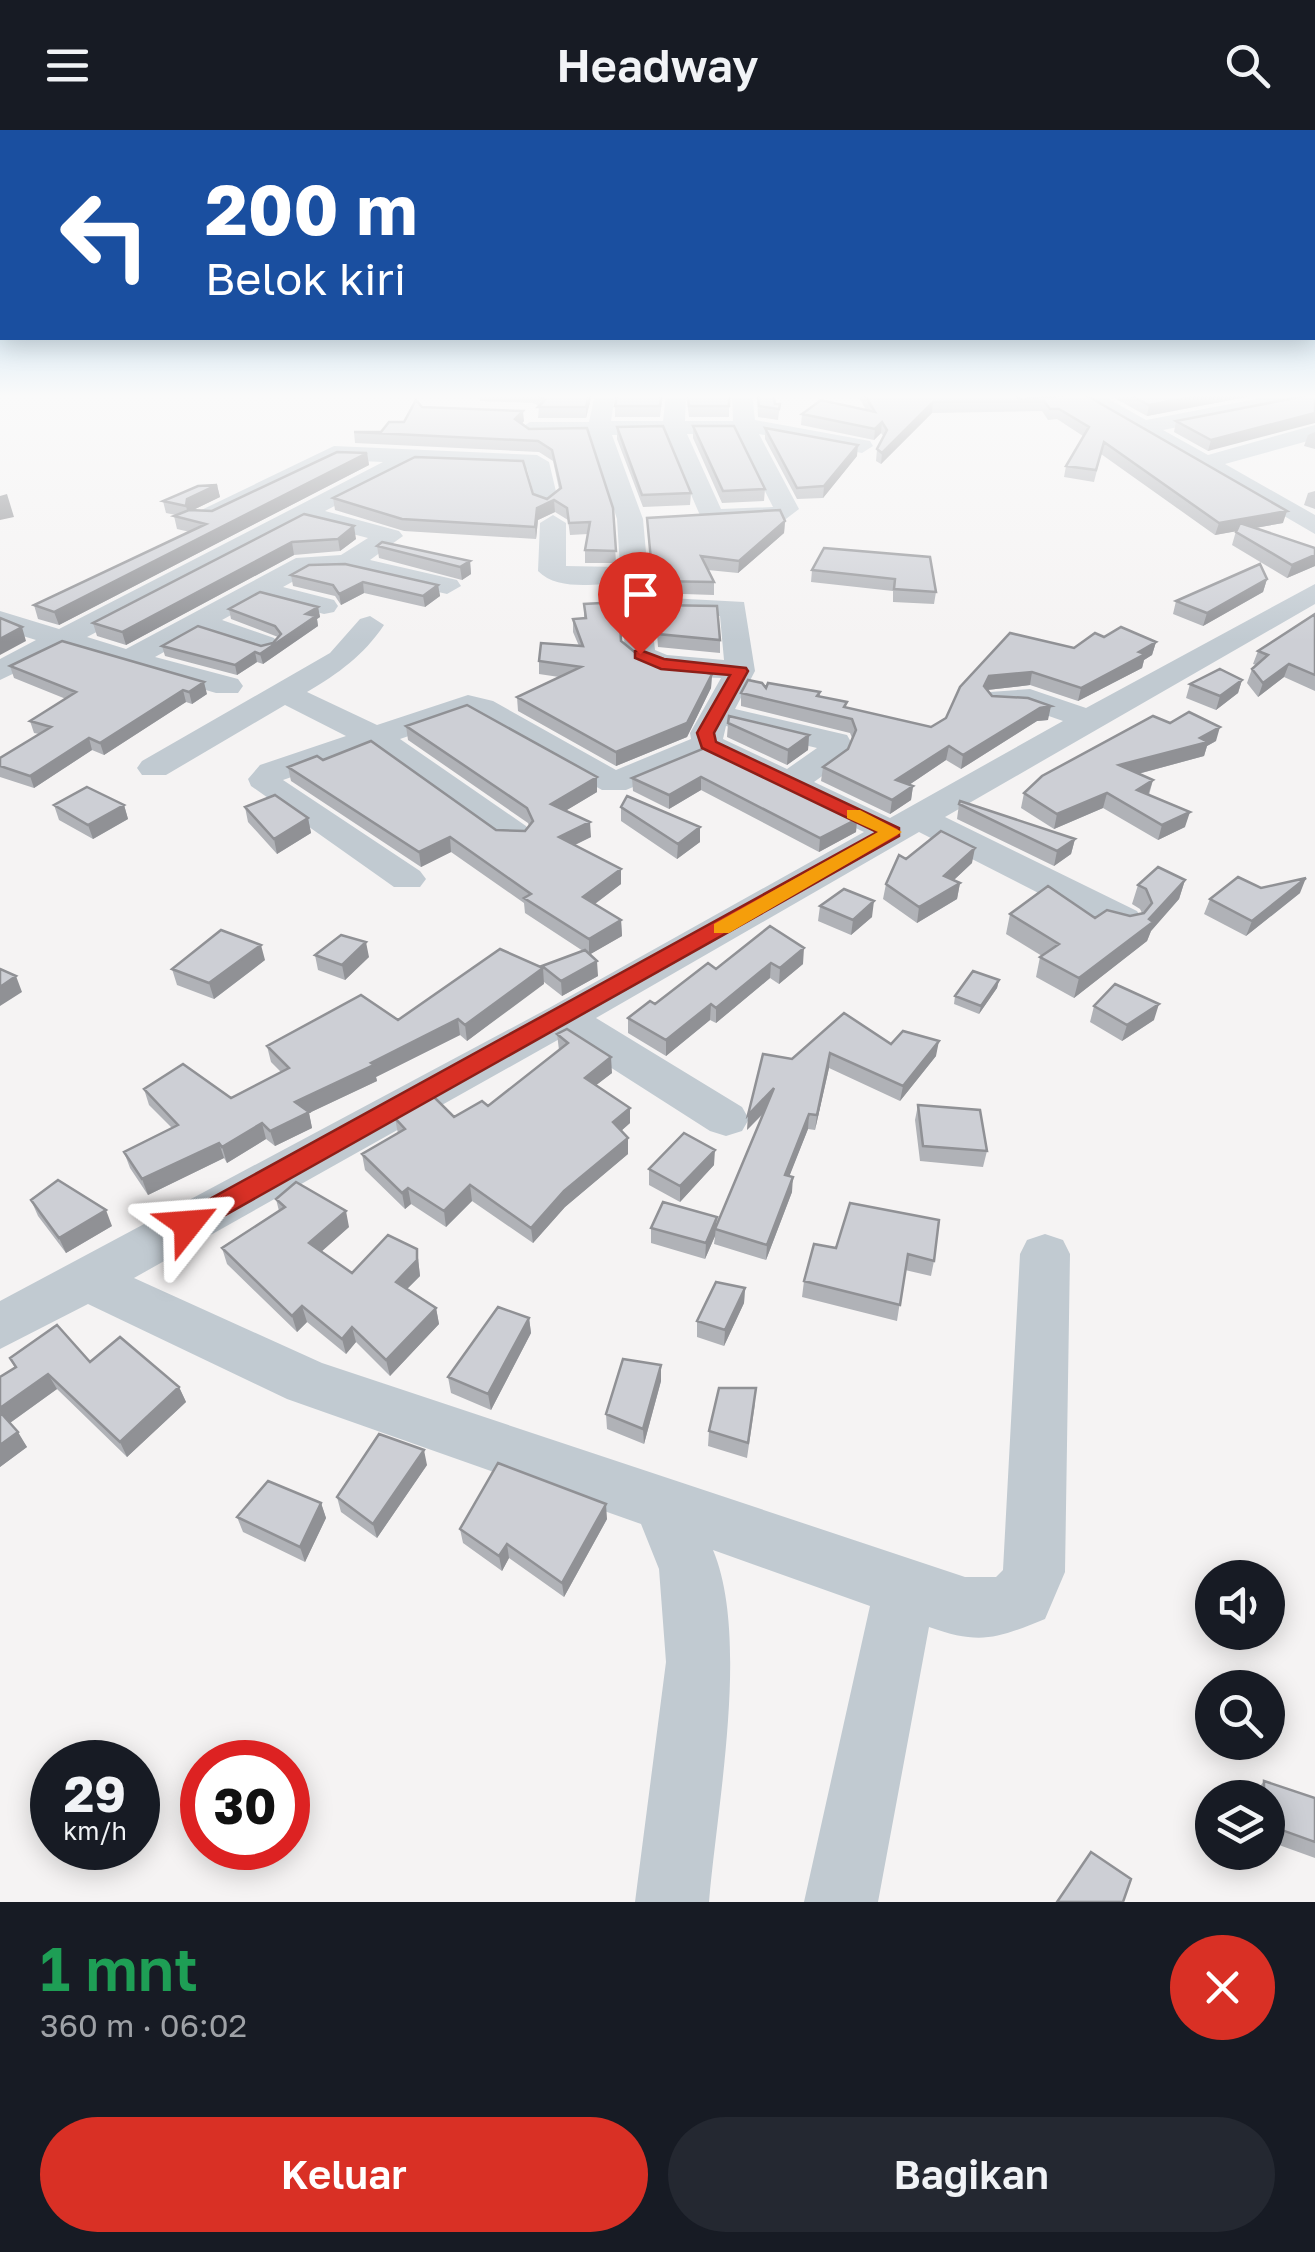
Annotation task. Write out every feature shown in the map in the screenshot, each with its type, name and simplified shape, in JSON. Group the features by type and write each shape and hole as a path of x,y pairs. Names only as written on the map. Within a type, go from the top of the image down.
{"street":[{"path":"204,515 284,477"},
{"path":"0,671 373,477"},
{"path":"540,477 550,512 552,572 734,608 740,671 713,730"},
{"path":"616,477 630,519 640,654 647,660 740,671"},
{"path":"695,477 711,515"},
{"path":"630,519 786,512 770,477"},
{"path":"1229,477 1315,526"},
{"path":"1278,504 1315,494"},
{"path":"302,514 390,536 347,563"},
{"path":"130,660 305,564 347,563 447,586"},
{"path":"258,589 324,606"},
{"path":"0,1327 564,1018 1315,592"},
{"path":"0,620 227,686"},
{"path":"198,622 264,644"},
{"path":"154,768 341,659 370,625"},
{"path":"283,692 375,737 513,834"},
{"path":"1001,700 1030,698 1091,721"},
{"path":"407,879 268,786 266,778 272,772 452,708 482,708 614,782 713,730 834,742 831,754 790,784"},
{"path":"713,730 790,784 905,825 1123,920"},
{"path":"564,1018 726,1119"},
{"path":"86,1280 307,1382 906,1584 966,1608 996,1608 1024,1598 1034,1572 1045,1254"},
{"path":"661,1501 690,1569 698,1662 672,1902"},
{"path":"841,1902 906,1584"}],"building":[{"path":"285,477 320,477 54,612 34,605 206,524 174,516 189,510 212,511"},
{"path":"376,477 528,477 533,494 547,499 561,488 558,477 603,477 613,508 616,551 585,550 590,522 569,523 567,508 554,500 537,508 535,527 402,519 333,498"},
{"path":"635,477 684,477 691,493 642,495"},
{"path":"716,477 759,477 765,489 723,491"},
{"path":"791,477 832,477 824,486 797,488"},
{"path":"1153,477 1227,477 1287,511 1219,523"},
{"path":"217,485 187,499 186,506 163,501 198,486"},
{"path":"780,510 785,521 739,561 701,556 714,582 653,581 647,518"},
{"path":"304,514 354,526 338,539 292,542 122,632 93,623"},
{"path":"1240,523 1315,548 1315,555 1292,565 1236,532"},
{"path":"382,542 470,561 460,567 377,546"},
{"path":"824,548 930,557 936,592 894,589 895,579 812,570"},
{"path":"345,564 438,585 423,596 363,582 339,594 333,585 291,575 309,565"},
{"path":"1260,564 1267,579 1207,613 1176,601"},
{"path":"260,592 318,607 306,614 316,616 260,654 255,652 235,665 162,646 198,626 261,646 273,643 281,634 275,626 229,609"},
{"path":"619,602 621,641 642,658 712,674 687,723 616,752 517,697 581,667 539,661 541,643 583,646 573,619 586,618 584,604"},
{"path":"655,605 717,606 720,640 658,634"},
{"path":"1315,614 1315,675 1289,664 1263,683 1252,669 1268,655 1258,651"},
{"path":"0,618 22,627 0,639"},
{"path":"1121,627 1156,642 1139,652 1145,654 1081,688 1032,672 989,676 984,686 992,696 1028,698 1051,706 1040,708 963,755 949,746 896,780 913,786 892,800 823,767 848,749 856,730 852,719 741,693 748,680 766,688 768,683 820,692 817,696 847,702 844,707 931,727 946,718 960,687 1010,633 1074,648 1095,633 1104,637"},
{"path":"62,641 204,682 189,692 183,690 100,743 89,738 30,776 0,766 0,758 51,727 30,721 76,692 10,666"},
{"path":"1220,669 1242,680 1220,696 1190,684"},
{"path":"467,705 597,777 551,804 590,822 559,837 621,869 583,897 621,920 589,939 524,898 531,894 450,837 419,852 288,767 317,756 323,760 371,741 496,830 525,831 533,821 527,808 406,726"},
{"path":"1189,712 1220,727 1200,738 1208,742 1119,765 1153,780 1137,790 1190,812 1162,825 1107,793 1057,814 1024,793 1042,776 1153,716 1170,723"},
{"path":"729,716 809,735 788,750 728,723"},
{"path":"707,747 857,819 820,838 701,777 669,795 632,778"},
{"path":"87,787 124,805 88,825 54,805"},
{"path":"275,795 308,818 274,839 245,807"},
{"path":"627,796 700,827 678,844 621,807"},
{"path":"960,801 1075,839 1057,851 959,804"},
{"path":"941,831 975,848 944,876 960,883 919,907 886,884 899,855 906,859"},
{"path":"1158,867 1185,880 1149,919 1153,922 1079,978 1040,957 1059,944 1010,914 1048,886 1095,918 1107,910 1130,916 1144,913 1152,903 1146,889 1138,885"},
{"path":"1238,877 1261,888 1306,878 1252,921 1210,899"},
{"path":"844,889 874,901 853,920 820,906"},
{"path":"770,926 804,948 780,968 771,963 716,1008 711,1004 666,1040 628,1018 650,1001 655,1004 708,963 716,969"},
{"path":"221,930 261,945 209,983 172,969"},
{"path":"341,935 366,942 342,965 315,955"},
{"path":"500,949 543,968 465,1025 458,1019 295,1102 309,1112 270,1131 262,1123 222,1147 219,1143 142,1179 124,1152 178,1125 144,1089 183,1064 231,1098 289,1068 267,1046 361,995 398,1020"},
{"path":"585,950 597,961 561,981 542,966"},
{"path":"0,969 16,976 0,987"},
{"path":"973,971 999,980 981,1006 955,996"},
{"path":"1115,984 1159,1004 1127,1025 1094,1006"},
{"path":"844,1013 891,1044 903,1031 939,1041 903,1086 830,1053 817,1115 809,1114 785,1175 793,1177 767,1245 715,1229 774,1088 748,1115 763,1054 792,1059"},
{"path":"567,1029 611,1057 585,1078 630,1108 613,1122 628,1138 564,1191 531,1228 470,1185 444,1211 408,1188 402,1193 362,1154 405,1129 395,1118 434,1097 454,1117 482,1101 488,1106 568,1043 557,1034"},
{"path":"918,1105 980,1110 987,1151 923,1146"},
{"path":"684,1133 715,1150 680,1186 649,1169"},
{"path":"58,1180 106,1210 59,1238 31,1200"},
{"path":"296,1182 346,1211 309,1243 352,1273 388,1235 417,1249 417,1260 396,1282 436,1308 386,1360 352,1327 342,1339 302,1306 292,1316 222,1248 285,1207 276,1199"},
{"path":"663,1202 717,1217 706,1243 651,1228"},
{"path":"850,1203 939,1220 934,1261 908,1254 900,1305 804,1281 814,1244 836,1248"},
{"path":"716,1282 745,1288 725,1330 697,1321"},
{"path":"498,1307 529,1318 488,1394 448,1377"},
{"path":"57,1325 90,1362 120,1337 179,1387 120,1442 48,1374 0,1408 0,1377 16,1367 10,1358"},
{"path":"623,1359 661,1365 643,1429 606,1414"},
{"path":"719,1388 756,1388 748,1443 709,1431"},
{"path":"0,1412 18,1432 0,1445"},
{"path":"379,1434 424,1450 373,1524 337,1497"},
{"path":"498,1463 606,1504 562,1583 507,1544 499,1556 460,1529"},
{"path":"268,1481 321,1503 300,1547 237,1517"},
{"path":"1285,1788 1315,1798 1315,1842 1285,1831"},
{"path":"1091,1852 1131,1879 1123,1902 1057,1902"}],"slow traffic":[{"path":"721,929 892,832 854,814"}],"route":[{"path":"188,1224 892,832 704,740 740,671 661,664 640,654"}]}
